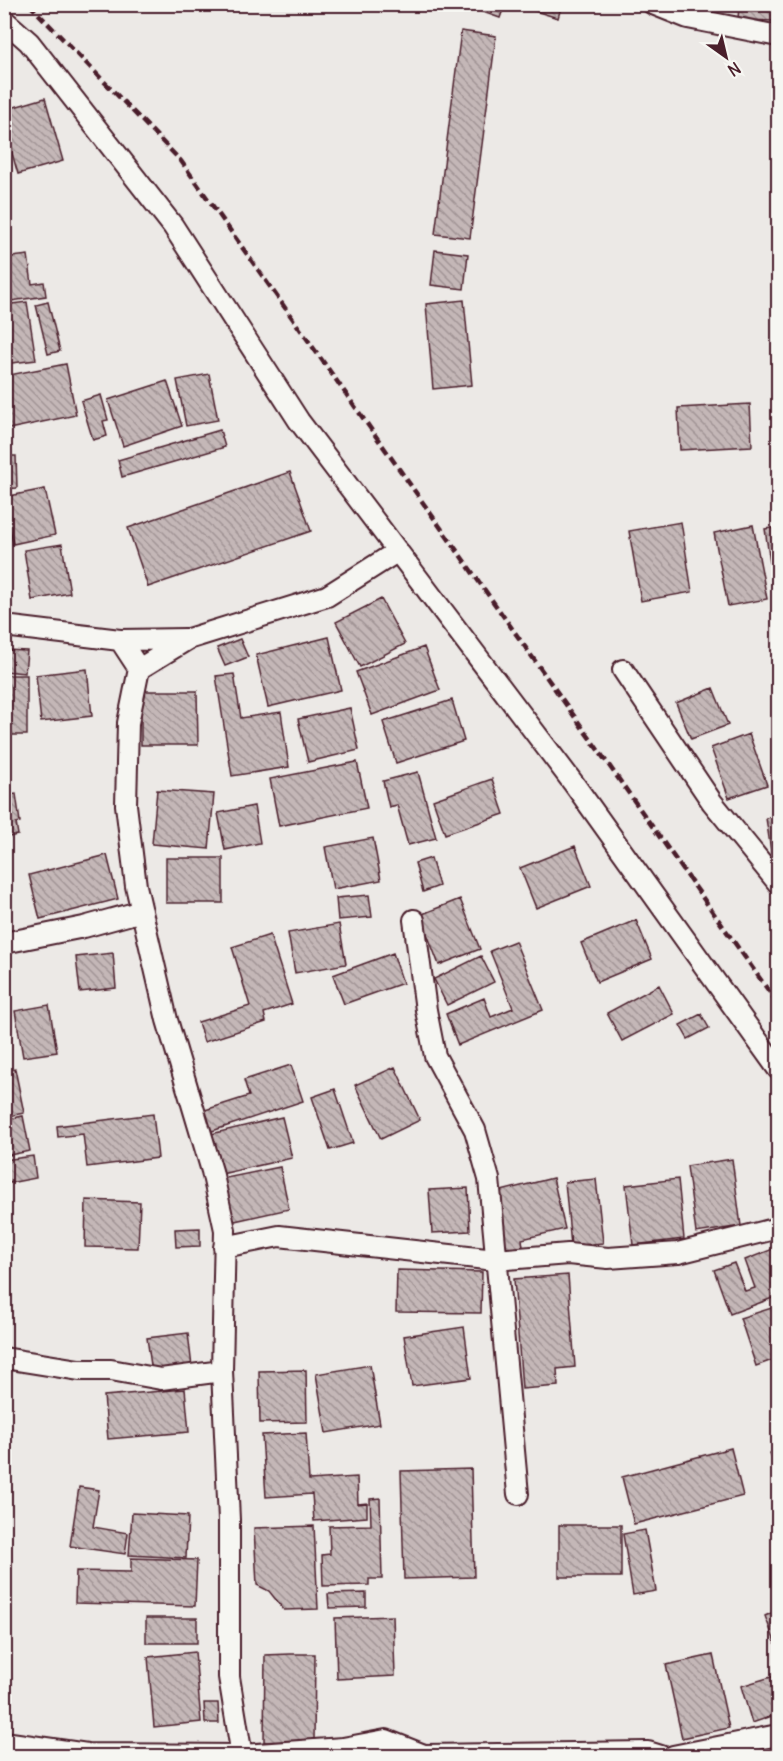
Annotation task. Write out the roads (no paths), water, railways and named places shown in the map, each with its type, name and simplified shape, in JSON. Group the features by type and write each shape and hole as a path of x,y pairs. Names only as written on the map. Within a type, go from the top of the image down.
{"street":[{"path":"653,4 688,18 778,36"},
{"path":"4,20 28,42 173,226 299,421 574,784 778,1069"},
{"path":"139,669 189,639 327,596 398,551"},
{"path":"4,626 120,640 189,639"},
{"path":"120,640 139,669 128,723 126,805 136,886 167,1020 212,1171 225,1230 222,1371 229,1520 229,1677 242,1756"},
{"path":"622,670 712,802 778,880"},
{"path":"4,943 84,927 142,911"},
{"path":"414,920 426,1010 435,1056 474,1130 489,1179 518,1494"},
{"path":"224,1247 279,1236 495,1260 568,1254 608,1258 678,1253 778,1227"},
{"path":"4,1358 79,1370 111,1370 161,1379 222,1371"},
{"path":"673,1756 778,1735"},
{"path":"4,1742 87,1754 242,1756 343,1748 386,1740 408,1752 424,1755 648,1752 661,1756"}],"railway":[{"path":"29,4 181,161 778,1004"}]}
